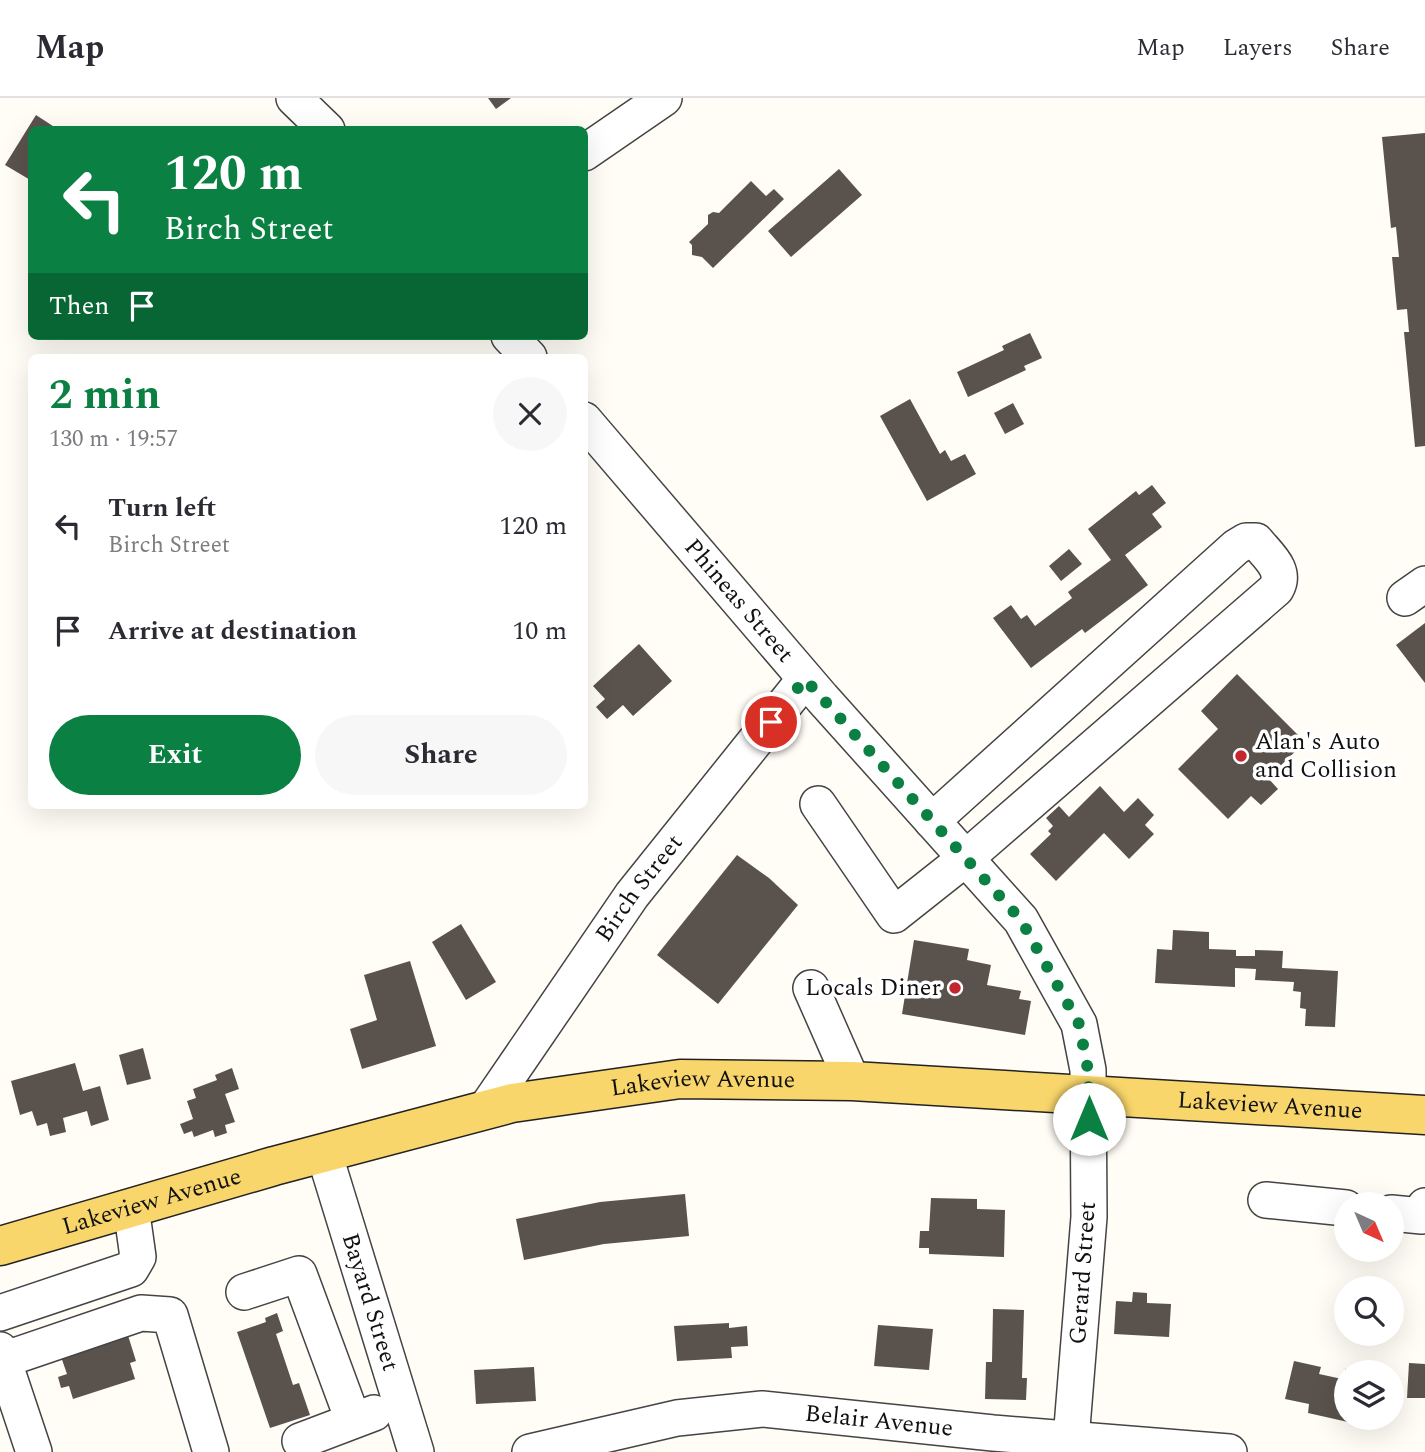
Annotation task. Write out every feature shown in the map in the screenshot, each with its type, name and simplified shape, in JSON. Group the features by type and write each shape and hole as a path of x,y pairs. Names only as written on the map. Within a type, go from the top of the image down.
{"main road":[{"name":"Lakeview Avenue","path":"0,1245 512,1103 680,1079 852,1081 1425,1115"}],"street":[{"path":"294,98 323,126"},
{"path":"588,150 664,98"},
{"path":"513,340 526,354"},
{"name":"Phineas Street","path":"588,425 805,679 1021,920 1079,1024 1088,1070 1089,1094"},
{"path":"818,804 894,915 965,858 1276,589 1281,581 1281,573 1256,541 1246,541 1236,547 932,821"},
{"name":"Birch Street","path":"485,1110 632,895 805,679"},
{"path":"811,989 852,1081"},
{"name":"Gerard Street","path":"1070,1446 1089,1217 1089,1094"},
{"name":"Bayard Street","path":"324,1153 415,1452"},
{"path":"1266,1200 1334,1207"},
{"path":"1404,1214 1422,1216 1425,1206"},
{"path":"0,1313 131,1269 138,1257 131,1207"},
{"path":"244,1292 299,1274 353,1420"},
{"path":"34,1452 2,1355 141,1313 170,1315 211,1452"},
{"path":"300,1441 400,1403"},
{"name":"Belair Avenue","path":"530,1452 677,1418 762,1409 1070,1446 1229,1452"}],"building":[{"path":"488,98 511,98 496,109"},
{"path":"36,115 53,126 29,126"},
{"path":"28,128 28,179 5,165"},
{"path":"1425,133 1425,446 1415,447 1404,332 1409,332 1407,309 1397,310 1392,257 1399,257 1396,227 1391,228 1382,137"},
{"path":"839,169 862,195 791,257 768,231"},
{"path":"751,181 766,196 774,189 784,199 713,268 702,257 692,255 692,245 689,242 708,224 708,215 719,213"},
{"path":"1030,333 1042,358 1024,366 1026,370 968,397 957,372 1004,350 1002,346"},
{"path":"910,399 940,454 945,450 951,461 965,454 976,474 927,501 880,416"},
{"path":"1013,403 1024,424 1005,434 994,413"},
{"path":"1152,485 1166,503 1152,514 1162,527 1125,555 1148,585 1085,633 1082,629 1031,668 993,618 1011,605 1021,619 1027,615 1035,626 1072,598 1068,592 1111,560 1088,529 1136,491 1139,495"},
{"path":"1069,549 1082,564 1061,581 1049,566"},
{"path":"1425,623 1425,683 1396,645"},
{"path":"639,644 672,681 633,716 623,705 607,719 596,707 605,699 593,686"},
{"name":"Alan's Auto and Collision","path":"1237,674 1305,742 1268,778 1278,789 1261,805 1251,796 1228,819 1178,769 1218,729 1201,711"},
{"path":"1100,786 1124,812 1138,798 1154,815 1145,825 1154,834 1129,859 1104,833 1056,881 1030,854 1051,834 1048,831 1053,826 1046,818 1059,806 1069,817"},
{"path":"737,855 769,878 798,905 718,1004 657,955"},
{"path":"461,924 496,982 466,1000 432,942"},
{"path":"1173,930 1209,932 1209,949 1236,950 1236,956 1255,956 1255,950 1283,951 1282,968 1338,971 1335,1027 1305,1026 1306,1009 1300,1008 1301,992 1293,991 1294,982 1255,980 1256,969 1235,968 1235,987 1155,983 1157,949 1172,950"},
{"name":"Locals Diner","path":"914,940 969,949 967,960 991,965 987,985 1021,991 1019,999 1031,1001 1025,1035 902,1014"},
{"path":"410,961 436,1046 362,1069 350,1029 377,1020 364,975"},
{"path":"143,1048 151,1079 127,1085 119,1055"},
{"path":"75,1063 83,1091 100,1086 109,1120 91,1126 87,1111 63,1118 66,1132 50,1136 47,1123 37,1126 32,1111 20,1115 11,1081"},
{"path":"232,1068 239,1089 225,1094 235,1122 225,1125 227,1133 215,1137 213,1130 194,1137 192,1131 184,1134 180,1124 193,1119 187,1101 196,1098 193,1089 217,1080 215,1075"},
{"path":"685,1194 689,1236 604,1244 524,1260 516,1219 600,1202"},
{"path":"931,1198 977,1199 977,1209 1005,1210 1004,1257 929,1254 929,1248 919,1248 920,1231 929,1231"},
{"path":"1133,1292 1147,1293 1147,1303 1171,1304 1169,1337 1114,1334 1116,1301 1132,1302"},
{"path":"993,1309 1024,1310 1022,1378 1027,1378 1026,1400 985,1399 986,1362 992,1362"},
{"path":"277,1313 283,1331 276,1334 293,1385 299,1383 310,1415 270,1428 237,1332 266,1322 265,1318"},
{"path":"729,1323 729,1328 747,1326 748,1346 731,1347 732,1358 677,1361 674,1326"},
{"path":"878,1325 933,1329 929,1370 874,1366"},
{"path":"126,1329 136,1361 130,1363 135,1379 73,1399 69,1386 61,1388 58,1377 67,1374 59,1351"},
{"path":"1294,1361 1321,1367 1319,1374 1334,1377 1334,1419 1308,1413 1309,1404 1285,1399"},
{"path":"1409,1363 1425,1364 1425,1398 1407,1398"},
{"path":"534,1367 536,1401 476,1404 474,1370"}],"place":[{"name":"Alan's Auto and Collision","path":"1241,756"},
{"name":"Locals Diner","path":"955,988"}],"route":[{"path":"771,722 805,679 1021,920 1079,1024 1088,1070 1089,1119"}]}
